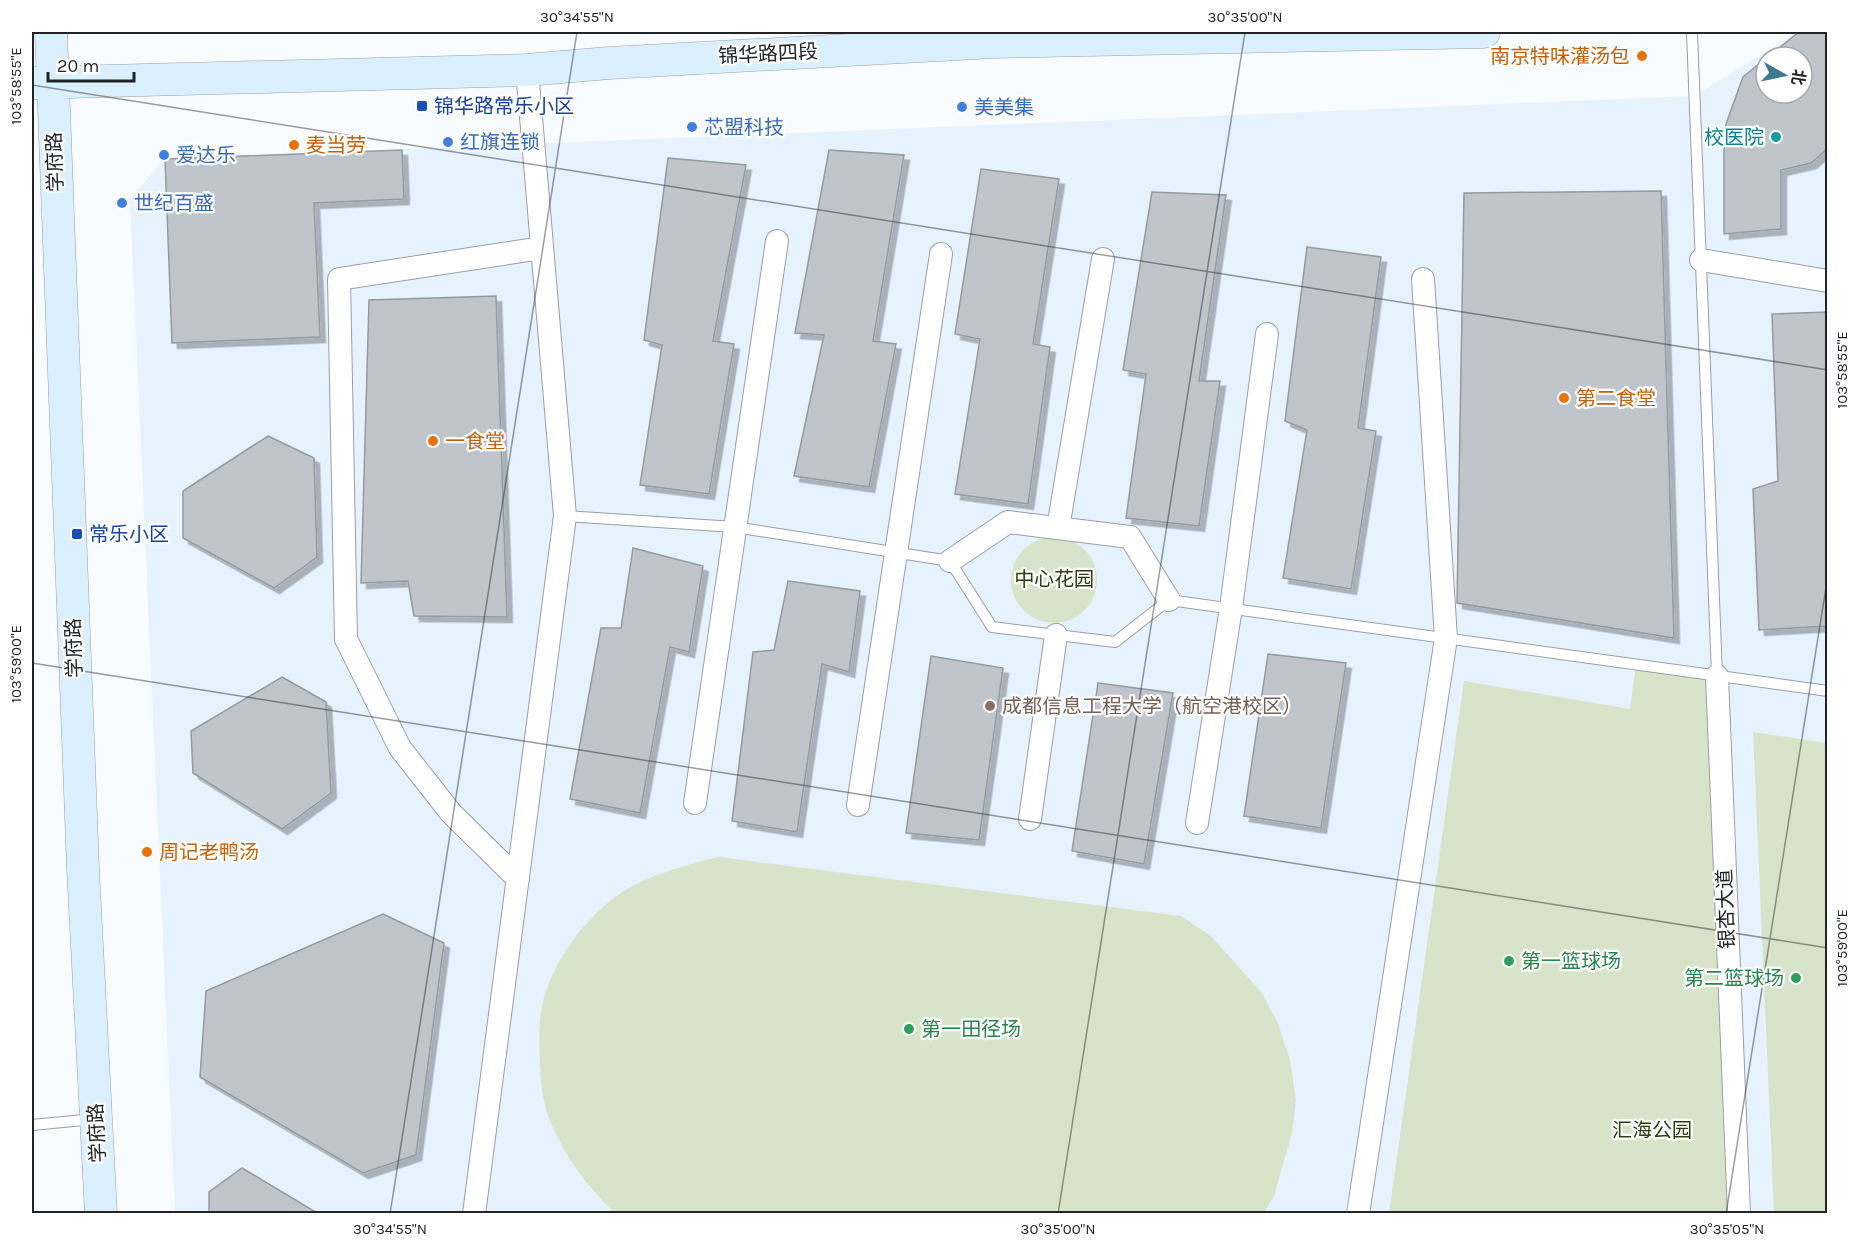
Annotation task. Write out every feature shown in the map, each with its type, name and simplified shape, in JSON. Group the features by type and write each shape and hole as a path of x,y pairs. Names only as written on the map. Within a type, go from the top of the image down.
{"main road":[{"name":"学府路","path":"51,32 42,82 102,1214"},
{"name":"锦华路四段","path":"42,82 527,70 922,39 994,42 1484,32"}],"street":[{"path":"474,1214 565,516 527,70"},
{"path":"695,803 777,241"},
{"path":"518,879 452,813 400,748 346,639 339,279 542,248"},
{"path":"858,805 941,254"},
{"path":"1058,528 1103,259"},
{"path":"1701,260 1827,281"},
{"path":"1358,1214 1446,638 1424,279"},
{"path":"1197,823 1231,608 1267,334"},
{"path":"950,561 1008,522 1130,537 1169,600"},
{"path":"1030,819 1056,635"},
{"name":"银杏大道","path":"1717,675 1738,1214"}],"lane":[{"path":"1692,32 1717,675"},
{"path":"565,516 735,527 950,561 992,627 1115,642 1169,600 1827,691"},
{"path":"32,1125 96,1119"}],"shaded area":[{"name":"成都信息工程大学（航空港校区）","path":"1798,32 1827,32 1827,1213 175,1213 130,199 165,159 1694,96 1754,59 1754,105 1814,105 1814,45 1777,45"}],"green space":[{"name":"中心花园","path":"1046,537 1062,537 1085,549 1094,563 1097,580 1094,597 1085,611 1062,623 1046,623 1030,616 1018,604 1011,588 1011,572 1018,556 1030,544"},
{"name":"汇海公园","path":"1636,664 1717,676 1739,1213 1389,1214 1464,681 1630,709"},
{"name":"第二篮球场","path":"1753,732 1827,743 1827,1213 1774,1213"},
{"name":"第一田径场","path":"719,857 1181,916 1211,936 1261,992 1277,1021 1290,1060 1296,1100 1292,1133 1274,1196 1263,1214 617,1214 594,1191 578,1170 563,1148 548,1116 540,1072 539,1043 541,1013 546,991 567,948 587,923 610,901 634,885 648,879"}],"building":[{"name":"校医院","path":"1799,32 1827,32 1827,149 1811,163 1781,170 1781,229 1724,234 1726,124 1743,77 1754,68 1754,105 1814,105 1814,45 1783,45"},
{"path":"402,150 404,199 314,203 320,337 172,343 165,159"},
{"path":"829,150 904,155 873,341 896,344 869,487 794,476 824,335 795,333"},
{"path":"668,158 746,165 713,341 734,344 709,494 640,485 662,345 644,340"},
{"path":"981,169 1059,179 1033,344 1050,347 1028,504 955,494 980,339 955,334"},
{"name":"第二食堂","path":"1661,191 1674,638 1457,603 1464,193"},
{"path":"1152,192 1226,195 1199,381 1220,381 1199,526 1126,518 1146,374 1123,370"},
{"path":"1307,247 1381,257 1358,428 1376,431 1351,589 1283,578 1307,430 1285,421"},
{"name":"一食堂","path":"496,296 507,617 414,616 408,581 361,583 369,300"},
{"path":"1827,312 1827,626 1759,630 1753,489 1778,481 1772,314"},
{"path":"268,436 314,458 317,557 274,588 183,538 183,491"},
{"path":"633,548 703,566 689,652 670,647 640,813 570,799 601,628 621,628"},
{"path":"788,581 860,591 849,672 822,664 797,832 732,821 753,652 774,650"},
{"path":"1268,654 1346,663 1321,828 1244,816"},
{"path":"931,656 1003,668 979,840 906,833"},
{"path":"282,677 326,702 331,793 282,829 193,773 191,731"},
{"path":"1098,683 1173,693 1144,864 1072,851"},
{"path":"383,914 444,943 416,1155 363,1173 200,1077 206,991"},
{"path":"242,1168 319,1214 209,1214 209,1192"}],"place":[{"name":"南京特味灌汤包","path":"1642,56"},
{"name":"锦华路常乐小区","path":"422,106"},
{"name":"美美集","path":"962,107"},
{"name":"芯盟科技","path":"692,127"},
{"name":"校医院","path":"1776,137"},
{"name":"红旗连锁","path":"448,142"},
{"name":"麦当劳","path":"294,145"},
{"name":"爱达乐","path":"164,155"},
{"name":"世纪百盛","path":"122,203"},
{"name":"第二食堂","path":"1564,398"},
{"name":"一食堂","path":"433,441"},
{"name":"常乐小区","path":"77,534"},
{"name":"成都信息工程大学（航空港校区）","path":"990,706"},
{"name":"周记老鸭汤","path":"147,852"},
{"name":"第一篮球场","path":"1509,961"},
{"name":"第二篮球场","path":"1796,978"},
{"name":"第一田径场","path":"909,1029"}]}
